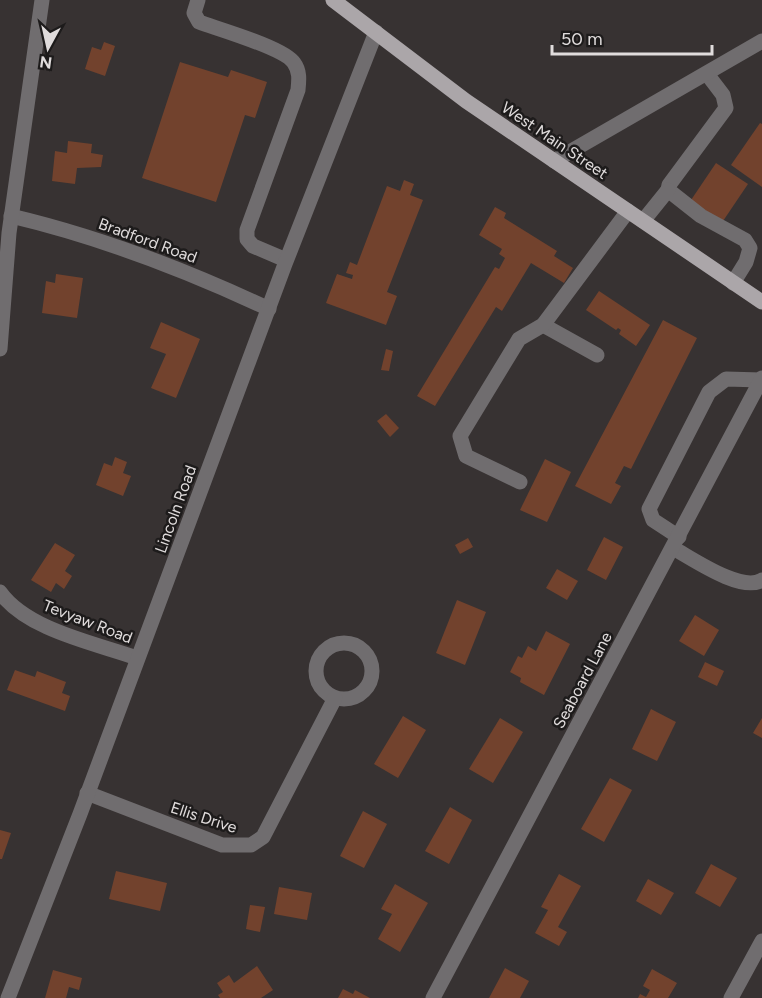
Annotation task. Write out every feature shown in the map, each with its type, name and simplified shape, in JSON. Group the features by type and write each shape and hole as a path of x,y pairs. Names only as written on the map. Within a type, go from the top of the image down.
{"main road":[{"name":"West Main Street","path":"333,0 466,101 762,302"}],"street":[{"path":"0,349 11,216 42,0"},
{"path":"198,0 194,13 199,22 279,51 294,61 299,75 298,90 247,230 247,239 253,246 286,260"},
{"name":"Lincoln Road","path":"8,998 286,260 376,32"},
{"path":"554,161 762,41"},
{"path":"643,221 726,108 723,95 707,74"},
{"path":"668,190 701,216 745,240 750,248 746,262 733,283"},
{"path":"520,482 466,456 460,436 519,339 543,324 628,211"},
{"name":"Bradford Road","path":"11,216 143,256 198,277 269,309"},
{"path":"543,324 597,355"},
{"path":"760,385 726,379 709,392 649,509 652,520 676,542 737,582 755,584 762,580"},
{"name":"Seaboard Lane","path":"433,998 760,385"},
{"name":"Tevyaw Road","path":"0,592 16,610 46,627 137,658"},
{"name":"Ellis Drive","path":"87,793 222,845 251,845 262,837 335,698"},
{"path":"731,998 762,941"}],"building":[{"path":"104,42 115,46 105,76 85,69 92,47 101,50"},
{"path":"180,62 228,77 231,70 267,82 255,118 245,115 216,202 142,178"},
{"path":"760,123 762,124 762,187 731,165"},
{"path":"68,141 92,144 91,153 103,155 101,167 77,168 75,184 52,181 55,151 67,153"},
{"path":"716,163 748,184 721,224 689,203"},
{"path":"404,180 414,184 410,195 423,200 387,292 397,296 386,325 326,303 337,274 352,279 353,275 346,273 350,262 357,265 387,186 400,191"},
{"path":"495,207 506,213 504,218 557,251 554,256 573,268 564,283 531,263 502,311 496,307 435,406 417,396 495,267 499,269 505,258 499,254 502,249 479,235"},
{"path":"56,274 83,278 77,318 42,313 46,281 55,283"},
{"path":"599,291 650,325 636,346 619,334 621,330 618,328 616,330 586,310"},
{"path":"663,320 697,338 631,469 624,466 615,483 621,486 611,504 575,486"},
{"path":"161,322 200,339 176,398 151,388 166,354 150,348"},
{"path":"386,349 393,351 389,371 381,370"},
{"path":"386,414 399,428 390,437 377,421"},
{"path":"115,457 127,462 123,473 131,476 123,496 96,485 104,463 112,466"},
{"path":"545,459 571,472 547,522 520,510"},
{"path":"604,537 623,547 606,580 587,570"},
{"path":"468,538 473,547 460,554 455,545"},
{"path":"55,543 75,555 65,571 72,576 64,589 56,583 51,592 31,580"},
{"path":"557,569 578,581 567,600 546,588"},
{"path":"457,600 486,612 465,665 436,653"},
{"path":"695,615 719,630 704,656 679,641"},
{"path":"546,631 570,644 544,695 520,682 521,678 510,672 518,656 522,658 528,646 536,651"},
{"path":"705,662 724,671 717,686 698,677"},
{"path":"15,670 35,677 37,671 66,682 62,693 70,696 65,711 7,690"},
{"path":"651,709 676,722 657,761 632,749"},
{"path":"403,716 426,730 398,778 374,764"},
{"path":"500,718 523,732 493,783 469,769"},
{"path":"762,718 762,738 753,733"},
{"path":"610,778 632,790 604,842 581,829"},
{"path":"450,807 472,820 449,864 425,851"},
{"path":"363,811 387,824 364,868 340,856"},
{"path":"0,830 11,833 2,859 0,859"},
{"path":"711,864 737,878 720,907 695,893"},
{"path":"116,871 167,883 160,911 109,899"},
{"path":"559,874 581,886 558,927 567,932 559,946 535,933 548,910 541,907"},
{"path":"648,879 674,893 661,915 636,901"},
{"path":"395,884 428,903 400,952 378,939 392,914 381,909"},
{"path":"279,887 312,893 307,920 274,914"},
{"path":"250,905 265,907 260,932 246,929"},
{"path":"257,966 273,990 261,998 220,998 218,995 223,992 217,983 229,975 234,983"},
{"path":"505,968 529,981 520,998 489,998"},
{"path":"652,969 677,983 668,998 638,998 640,994 646,997 650,990 643,986"},
{"path":"53,970 82,978 79,990 69,987 66,998 45,998"},
{"path":"343,989 353,994 355,990 370,998 338,998"}]}
